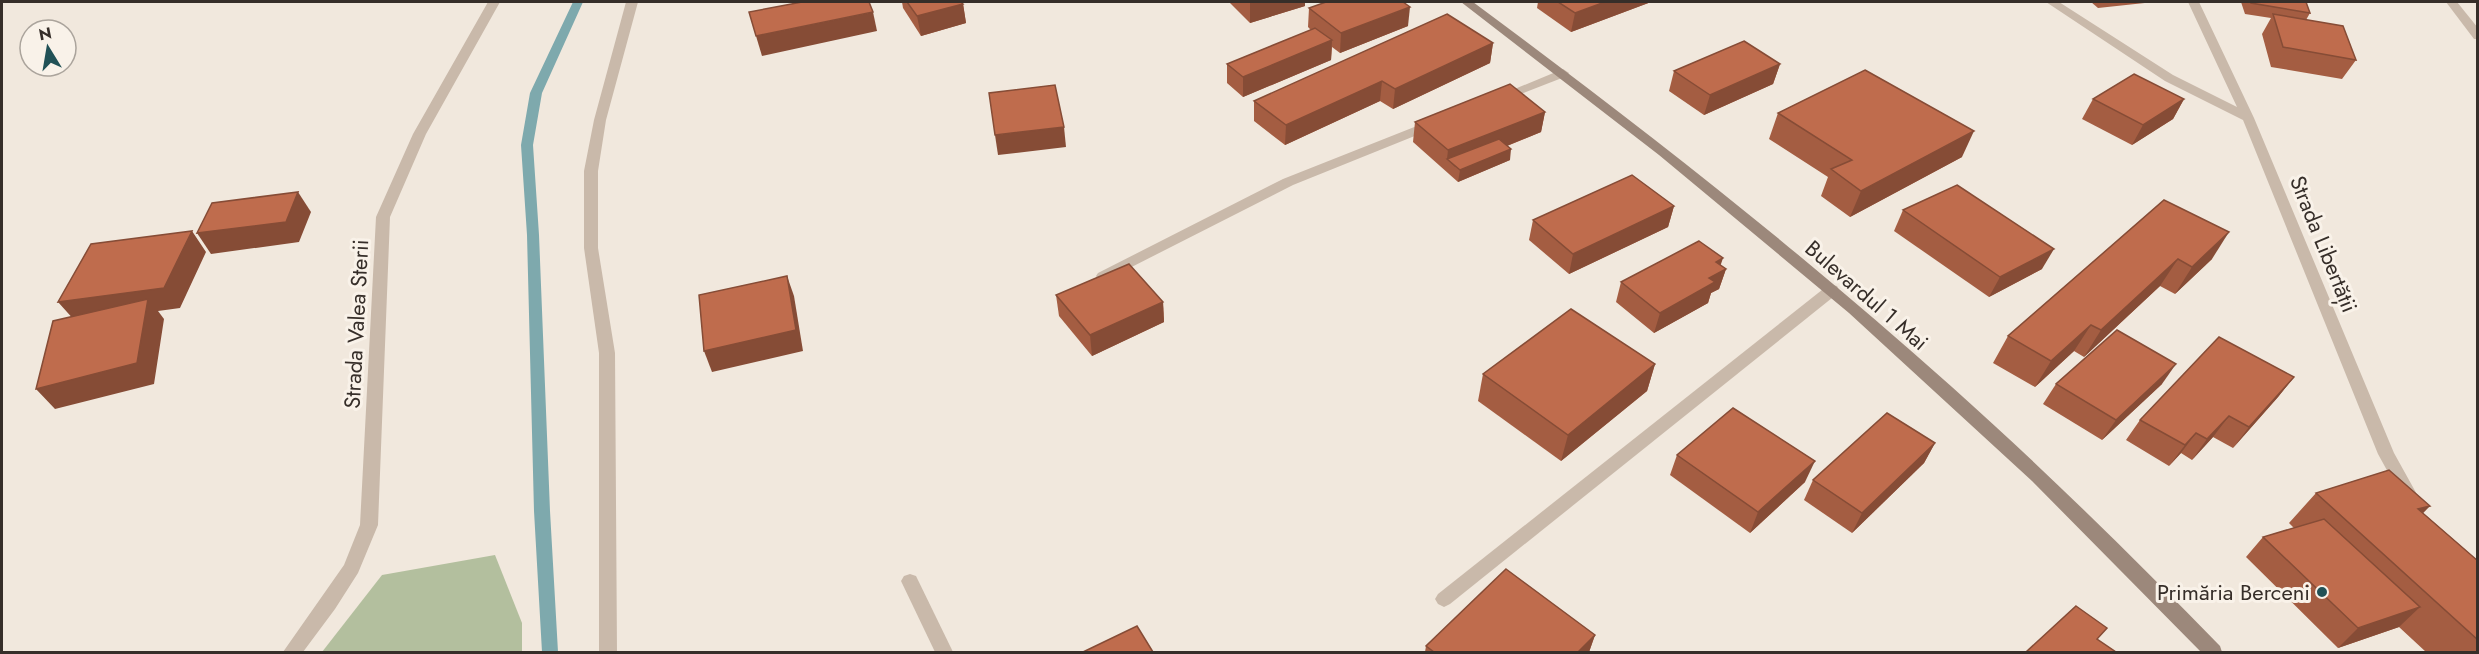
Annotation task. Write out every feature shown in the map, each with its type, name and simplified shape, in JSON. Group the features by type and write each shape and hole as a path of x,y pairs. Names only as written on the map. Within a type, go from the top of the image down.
{"main road":[{"name":"Bulevardul 1 Mai","path":"1466,2 1563,73 1832,290 2011,450 2092,527 2213,652"}],"street":[{"name":"Strada Valea Sterii","path":"292,652 329,604 352,568 369,525 383,217 395,182 414,140 494,2"},
{"path":"608,652 607,353 591,248 591,171 600,120 632,2"},
{"path":"2052,2 2169,78 2248,118"},
{"name":"Strada Libertății","path":"2194,2 2248,118 2386,454 2418,511"},
{"path":"2451,2 2476,32"},
{"path":"1487,103 1563,73"},
{"path":"1094,281 1288,182 1443,120"},
{"path":"1444,599 1832,290"},
{"path":"910,581 944,652"}],"green space":[{"path":"495,555 522,623 522,652 322,652 382,575"}],"building":[{"path":"802,2 869,2 873,12 756,36 749,12"},
{"path":"907,2 961,2 963,4 917,16"},
{"path":"1326,2 1403,2 1410,7 1341,33 1309,8"},
{"path":"1558,2 1605,2 1575,13"},
{"path":"2306,2 2310,13 2251,3"},
{"path":"1447,14 1493,43 1395,89 1382,81 1286,125 1254,101"},
{"path":"2273,14 2343,26 2356,60 2283,47"},
{"path":"1315,28 1332,40 1243,77 1227,64"},
{"path":"1744,41 1780,64 1710,95 1674,71"},
{"path":"1865,70 1974,131 1861,191 1831,169 1852,160 1778,113"},
{"path":"2134,74 2184,99 2143,125 2093,99"},
{"path":"1510,84 1545,112 1448,150 1415,122"},
{"path":"1055,85 1064,127 995,135 989,93"},
{"path":"1499,139 1511,149 1460,170 1447,159"},
{"path":"1632,175 1674,206 1573,254 1533,220"},
{"path":"1957,185 2054,249 2000,277 1903,210"},
{"path":"298,192 286,222 197,233 212,203"},
{"path":"2164,200 2229,232 2192,267 2178,259 2101,330 2091,325 2051,361 2008,336"},
{"path":"192,231 164,288 58,302 91,244"},
{"path":"1699,241 1723,258 1716,262 1726,269 1709,278 1715,282 1660,313 1621,282"},
{"path":"1129,264 1163,302 1090,335 1056,295"},
{"path":"787,276 796,330 704,351 699,295"},
{"path":"148,299 137,363 36,389 53,321"},
{"path":"1571,309 1655,364 1568,435 1483,374"},
{"path":"2117,330 2176,364 2116,420 2056,384"},
{"path":"2219,337 2294,377 2249,427 2229,416 2207,439 2196,433 2185,445 2140,420"},
{"path":"1733,408 1815,461 1758,512 1677,455"},
{"path":"1887,413 1935,443 1862,513 1813,480"},
{"path":"2389,470 2430,506 2418,509 2478,561 2478,640 2316,493"},
{"path":"2324,519 2420,607 2358,628 2263,537"},
{"path":"1506,569 1595,635 1578,652 1434,652 1426,646"},
{"path":"2076,606 2107,628 2097,639 2116,652 2026,652"},
{"path":"1137,626 1153,652 1083,652"}],"waterway":[{"path":"550,652 542,511 533,235 527,145 536,93 578,2"}],"place":[{"name":"Primăria Berceni","path":"2322,592"}]}
